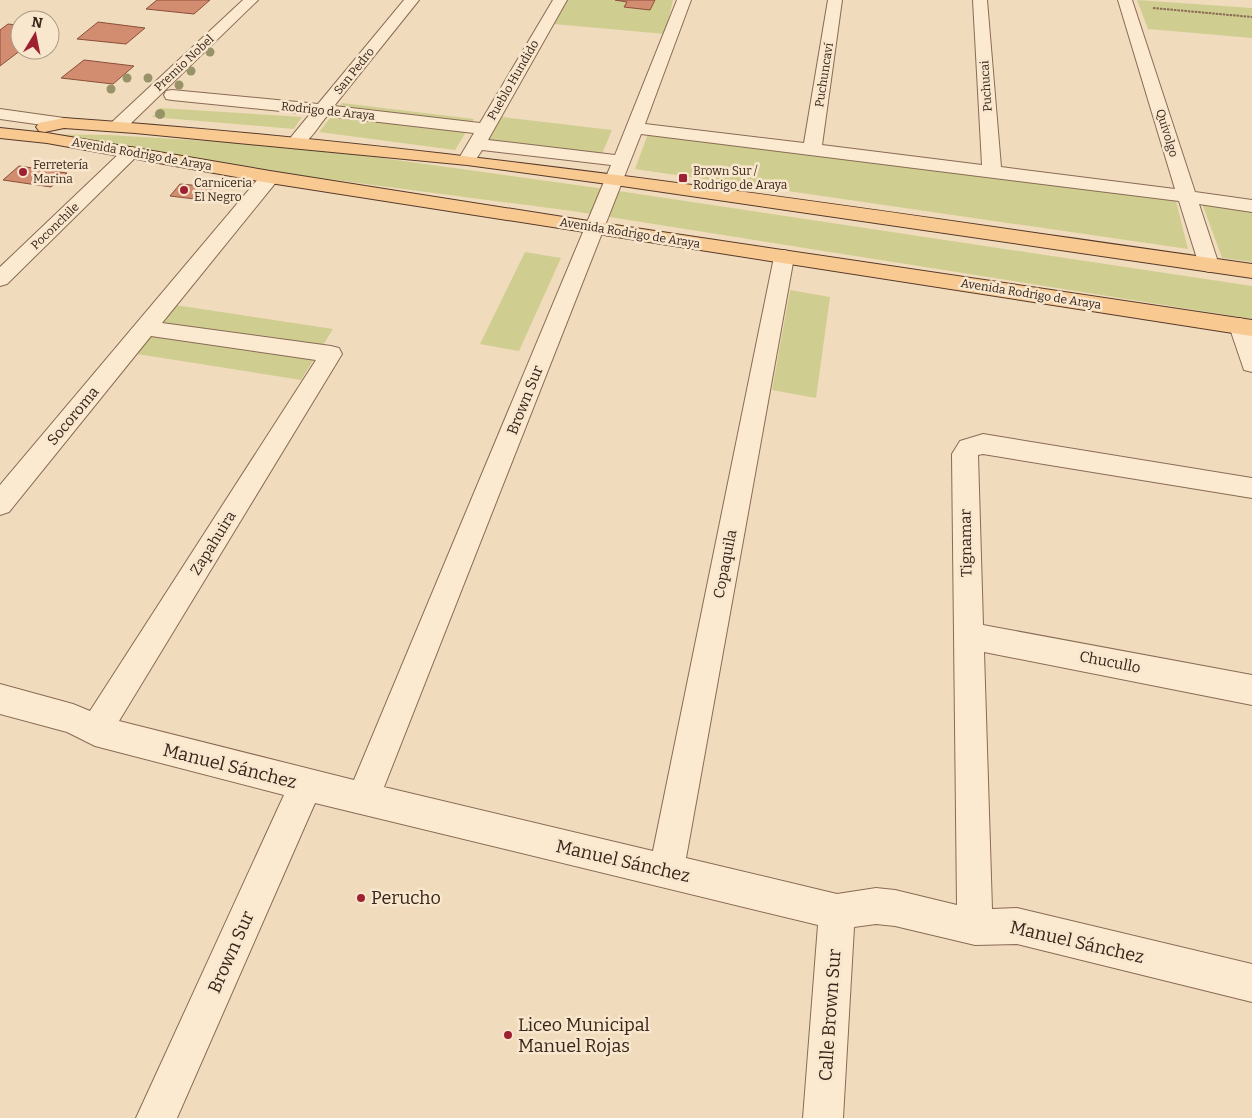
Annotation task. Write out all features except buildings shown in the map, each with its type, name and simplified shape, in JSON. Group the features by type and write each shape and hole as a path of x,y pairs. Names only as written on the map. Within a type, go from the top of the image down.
{"main road":[{"name":"Avenida Rodrigo de Araya","path":"5,133 64,123 296,142 476,144 618,170 1252,271"},
{"name":"Avenida Rodrigo de Araya","path":"5,133 595,228 1246,327"}],"street":[{"name":"Premio Nobel","path":"118,126 251,0"},
{"name":"San Pedro","path":"296,142 412,0"},
{"name":"Pueblo Hundido","path":"476,144 560,0"},
{"name":"Brown Sur","path":"363,800 595,228 684,0"},
{"name":"Puchuncaví","path":"812,150 835,0"},
{"name":"Puchucai","path":"980,0 992,172"},
{"name":"Quivolgo","path":"1126,3 1208,265"},
{"name":"Rodrigo de Araya","path":"172,95 323,110 476,144"},
{"path":"0,114 64,123"},
{"path":"634,128 1187,196 1252,206"},
{"name":"Poconchile","path":"0,279 131,152"},
{"name":"Socoroma","path":"0,504 270,177"},
{"name":"Copaquila","path":"666,871 784,257"},
{"path":"1246,327 1252,364"},
{"name":"Zapahuira","path":"95,731 331,354 146,328"},
{"name":"Tignamar","path":"975,927 965,454 969,448 983,444 994,445 1252,488"},
{"name":"Chucullo","path":"968,635 1252,690"},
{"name":"Manuel Sánchez","path":"0,699 73,719 95,731 363,800 837,912 867,906 896,908 975,927 1017,926 1252,983"},
{"name":"Brown Sur","path":"156,1118 306,785"},
{"name":"Calle Brown Sur","path":"823,1118 837,912"}],"path":[{"path":"1126,3 1252,17"}],"shaded area":[{"path":"567,0 673,0 665,34 554,24"},
{"path":"1137,0 1252,8 1252,38 1148,29"},
{"path":"342,103 474,119 455,150 319,132"},
{"path":"161,108 302,117 294,129 152,117"},
{"path":"501,117 612,130 602,154 488,140"},
{"path":"30,134 109,135 295,146 605,189 1252,286 1252,319 572,211 274,172"},
{"path":"648,134 1176,201 1188,249 635,169"},
{"path":"1202,203 1252,211 1252,262 1222,258"},
{"path":"525,252 561,258 519,351 480,344"},
{"path":"790,290 830,297 816,398 772,390"},
{"path":"175,305 333,329 301,380 137,354"}],"place":[{"name":"Ferretería Marina","path":"23,172"},
{"name":"Brown Sur / Rodrigo de Araya","path":"683,178"},
{"name":"Carniceria El Negro","path":"184,190"},
{"name":"Perucho","path":"361,898"},
{"name":"Liceo Municipal Manuel Rojas","path":"508,1035"}]}
